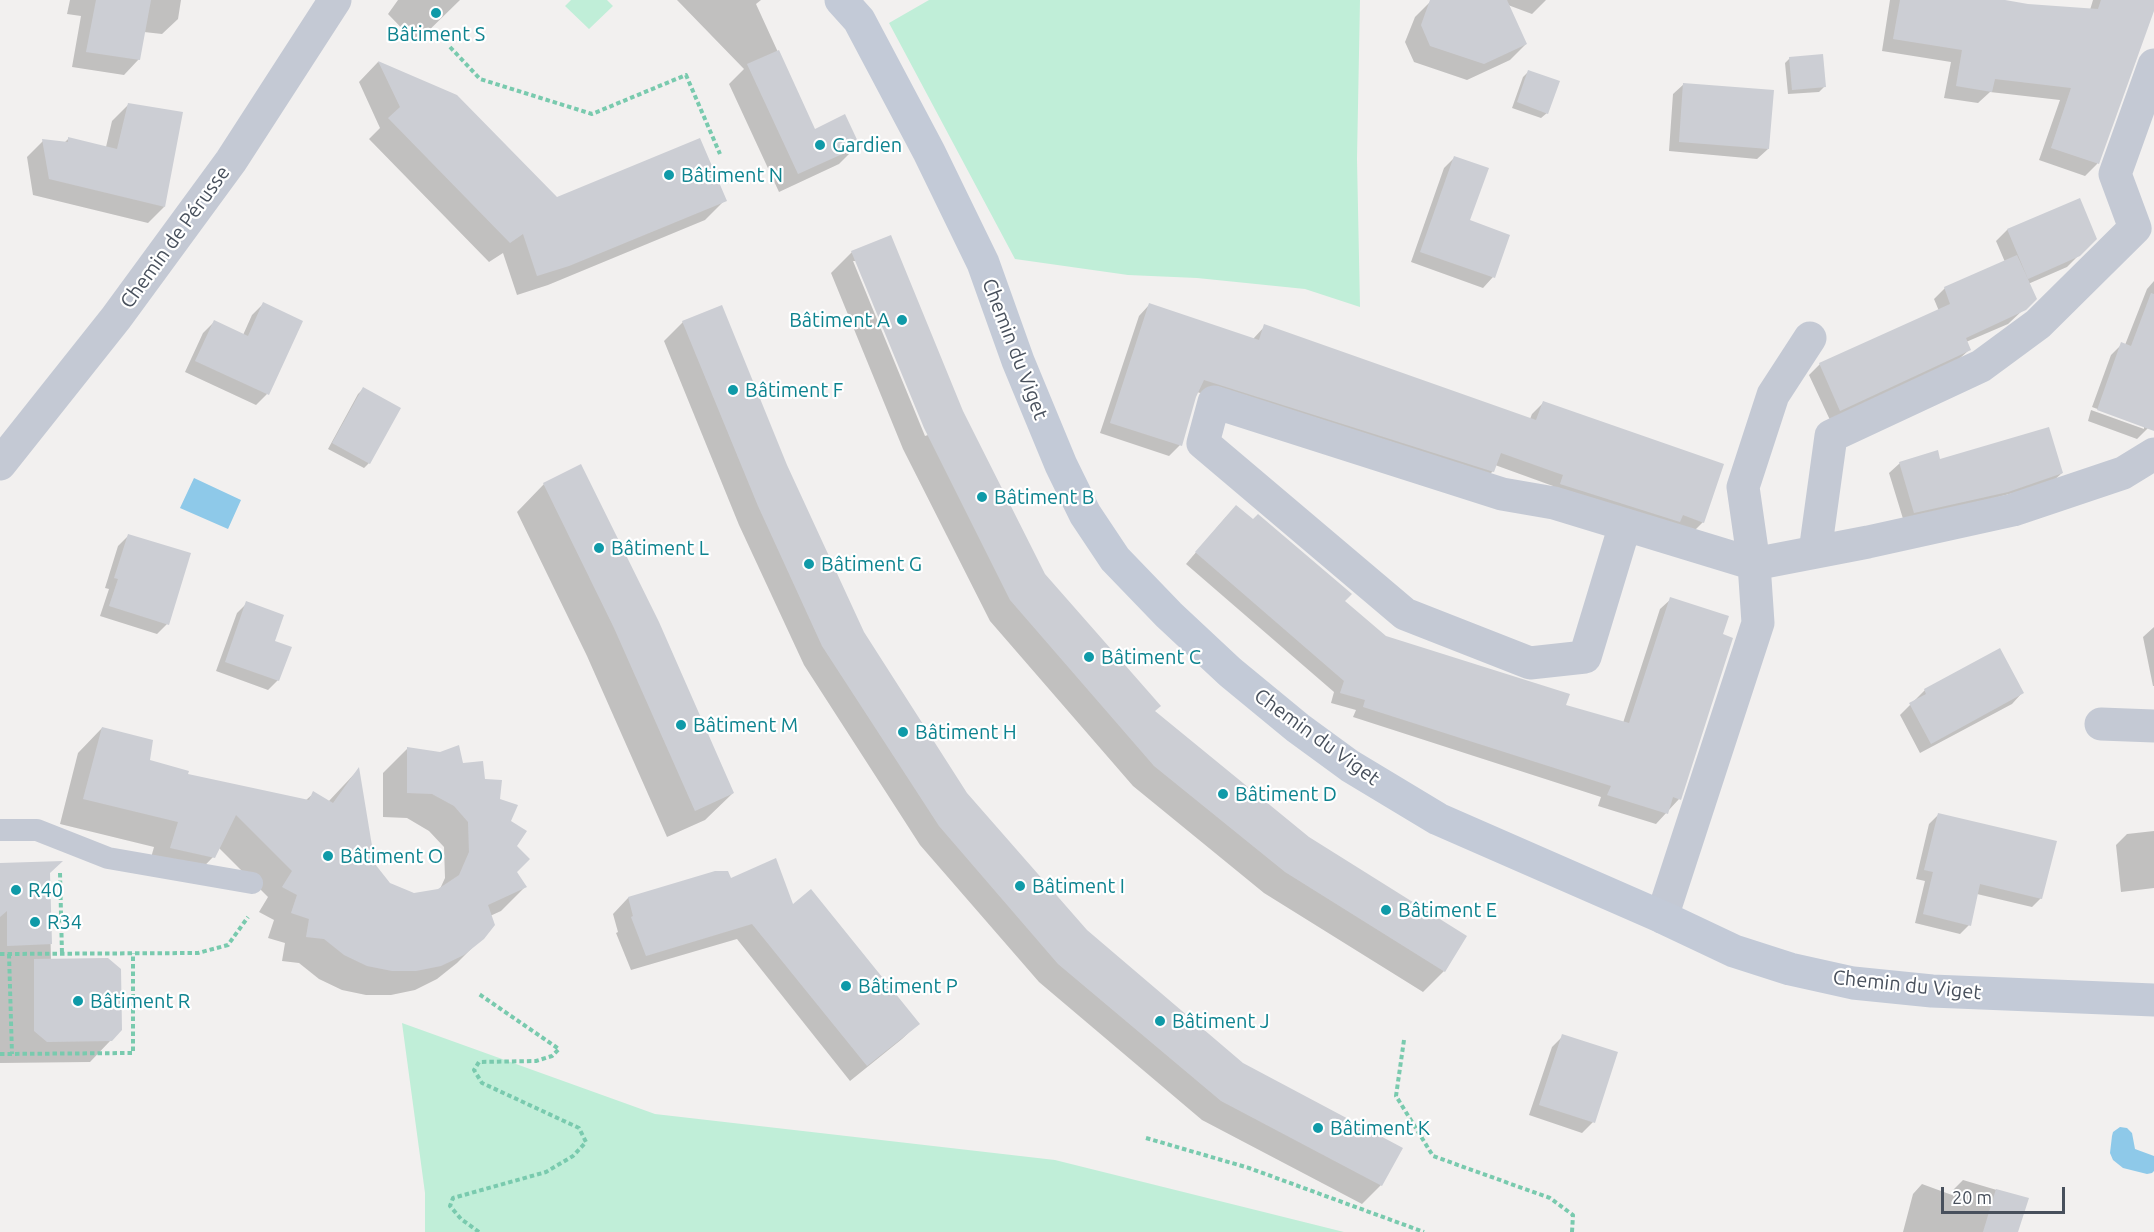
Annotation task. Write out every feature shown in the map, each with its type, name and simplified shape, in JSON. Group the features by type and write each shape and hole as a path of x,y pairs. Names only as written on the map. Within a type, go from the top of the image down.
{"street":[{"name":"Chemin de Pérusse","path":"0,464 116,318 231,161 335,0"},
{"name":"Chemin du Viget","path":"841,0 859,20 939,172 983,263 1018,361 1061,465 1085,514 1115,559 1169,615 1230,672 1298,728 1350,766 1438,819 1734,951 1790,969 1853,984 1932,991 2154,1000"},
{"path":"1815,552 1831,436 1981,366 2038,324 2135,228 2115,174 2154,65"},
{"path":"1662,917 1758,622 1754,564 1743,487 1773,395 1810,339"},
{"path":"1626,525 1585,657 1530,663 1405,614 1203,442 1214,402 1502,494 1554,502 1754,564 2013,510 2123,473 2154,454"},
{"path":"2100,724 2154,726"}],"lane":[{"path":"0,830 37,830 108,858 252,883"}],"path":[{"path":"450,47 480,79 592,114 686,75 720,154"},
{"path":"59,840 62,954"},
{"path":"0,954 198,953 228,945 254,909"},
{"path":"0,1054 133,1053 134,953"},
{"path":"9,954 12,1054"},
{"path":"479,994 559,1049 552,1056 536,1061 479,1062 474,1070 482,1083 579,1128 586,1142 573,1156 546,1172 453,1198 450,1206 460,1219 479,1232"},
{"path":"1404,1040 1396,1096 1433,1156 1550,1198 1573,1215 1572,1232"},
{"path":"1146,1138 1249,1168 1424,1232"}],"green space":[{"path":"571,0 607,0 613,6 589,29 565,6"},
{"path":"929,0 1360,0 1357,159 1360,307 1305,289 1197,278 1128,275 1015,259 889,23"},
{"path":"402,1023 655,1114 1055,1160 1344,1232 425,1232 425,1193"}],"water":[{"path":"194,478 241,500 228,529 180,508"},
{"path":"2120,1127 2127,1128 2132,1133 2135,1149 2154,1156 2152,1173 2147,1174 2123,1168 2113,1160 2110,1153 2112,1136 2113,1132"}],"building":[{"path":"96,0 151,0 140,60 86,52"},
{"path":"1430,0 1507,0 1527,44 1484,64 1430,46 1421,25"},
{"path":"1900,0 2005,0 2098,9 2101,0 2154,0 2154,11 2099,164 2051,148 2071,88 1995,79 1992,92 1956,86 1962,50 1893,39"},
{"path":"779,50 815,129 845,114 860,146 798,174 747,64"},
{"path":"1823,54 1826,87 1792,90 1789,57"},
{"name":"Bâtiment N","path":"378,61 457,95 557,197 700,138 727,201 569,266 537,276 523,234 510,243 388,118 400,107"},
{"path":"1528,70 1560,81 1548,114 1517,102"},
{"path":"1683,83 1774,90 1769,149 1679,142"},
{"path":"128,103 183,112 165,207 49,179 42,139 68,142 68,137 117,149"},
{"path":"1454,156 1489,168 1470,220 1510,235 1495,278 1420,252"},
{"path":"2080,198 2097,239 2080,256 2028,279 2007,229"},
{"path":"891,235 963,411 1045,574 1161,706 1155,711 1309,837 1467,936 1445,972 1285,872 1154,766 1010,600 924,428 851,251"},
{"path":"2017,255 2037,299 2026,310 1966,338 1971,350 1840,411 1819,363 1950,304 1944,287"},
{"path":"2151,293 2154,294 2154,431 2097,410 2121,342 2131,346"},
{"path":"263,302 303,321 269,395 195,361 214,320 248,336"},
{"path":"1149,303 1259,340 1264,324 1536,420 1543,401 1724,464 1704,523 1683,515 1680,522 1560,484 1563,475 1501,453 1494,472 1204,380 1196,397 1182,446 1110,423"},
{"path":"722,305 787,465 864,632 967,793 1087,930 1243,1063 1403,1148 1382,1186 1221,1101 1058,964 939,826 822,646 758,506 682,321"},
{"path":"363,387 401,408 370,464 332,443"},
{"path":"2049,427 2063,473 2008,492 1914,513 1899,462 1938,450 1940,459"},
{"path":"581,464 659,622 734,793 695,811 614,628 543,483"},
{"path":"1236,505 1253,519 1258,514 1352,594 1345,601 1386,636 1570,694 1566,705 1629,723 1670,597 1729,616 1723,634 1733,638 1681,800 1673,797 1668,814 1607,795 1611,786 1363,707 1365,700 1340,693 1344,681 1195,552"},
{"path":"128,534 191,553 169,625 109,606 118,579 114,578"},
{"path":"246,601 284,615 275,641 292,647 279,681 225,662"},
{"path":"2000,648 2024,693 1931,744 1909,703 1926,694 1924,689"},
{"name":"Bâtiment O","path":"102,727 153,740 150,760 189,771 188,774 309,800 313,791 333,803 359,767 375,864 390,883 414,893 438,889 459,875 469,852 468,822 454,806 432,794 407,793 407,747 440,752 459,745 463,763 483,761 485,779 502,780 500,799 518,805 511,821 527,831 517,846 530,859 517,872 527,887 488,905 495,925 484,939 464,955 441,966 416,971 392,971 367,966 344,955 324,939 306,937 309,919 291,913 297,895 282,887 292,871 236,815 215,858 170,848 178,822 83,799"},
{"path":"1938,813 2057,841 2042,899 1980,884 1971,926 1923,914 1933,872 1924,870"},
{"name":"Bâtiment P","path":"776,858 793,904 811,889 920,1024 867,1066 752,924 646,956 631,917 633,916 628,897 715,871 728,871 731,878"},
{"path":"63,861 50,873 52,944 7,946 7,911 0,917 0,863"},
{"name":"Bâtiment R","path":"108,958 121,969 122,1030 112,1041 47,1042 34,1031 34,959"},
{"path":"1562,1034 1618,1052 1595,1123 1539,1105"},
{"path":"1996,1189 2029,1198 2018,1232 1983,1232"}],"place":[{"name":"Bâtiment S","path":"436,13"},
{"name":"Gardien","path":"820,145"},
{"name":"Bâtiment N","path":"669,175"},
{"name":"Bâtiment A","path":"902,320"},
{"name":"Bâtiment F","path":"733,390"},
{"name":"Bâtiment B","path":"982,497"},
{"name":"Bâtiment L","path":"599,548"},
{"name":"Bâtiment G","path":"809,564"},
{"name":"Bâtiment C","path":"1089,657"},
{"name":"Bâtiment M","path":"681,725"},
{"name":"Bâtiment H","path":"903,732"},
{"name":"Bâtiment D","path":"1223,794"},
{"name":"Bâtiment O","path":"328,856"},
{"name":"Bâtiment I","path":"1020,886"},
{"name":"R40","path":"16,890"},
{"name":"Bâtiment E","path":"1386,910"},
{"name":"R34","path":"35,922"},
{"name":"Bâtiment P","path":"846,986"},
{"name":"Bâtiment R","path":"78,1001"},
{"name":"Bâtiment J","path":"1160,1021"},
{"name":"Bâtiment K","path":"1318,1128"}]}
